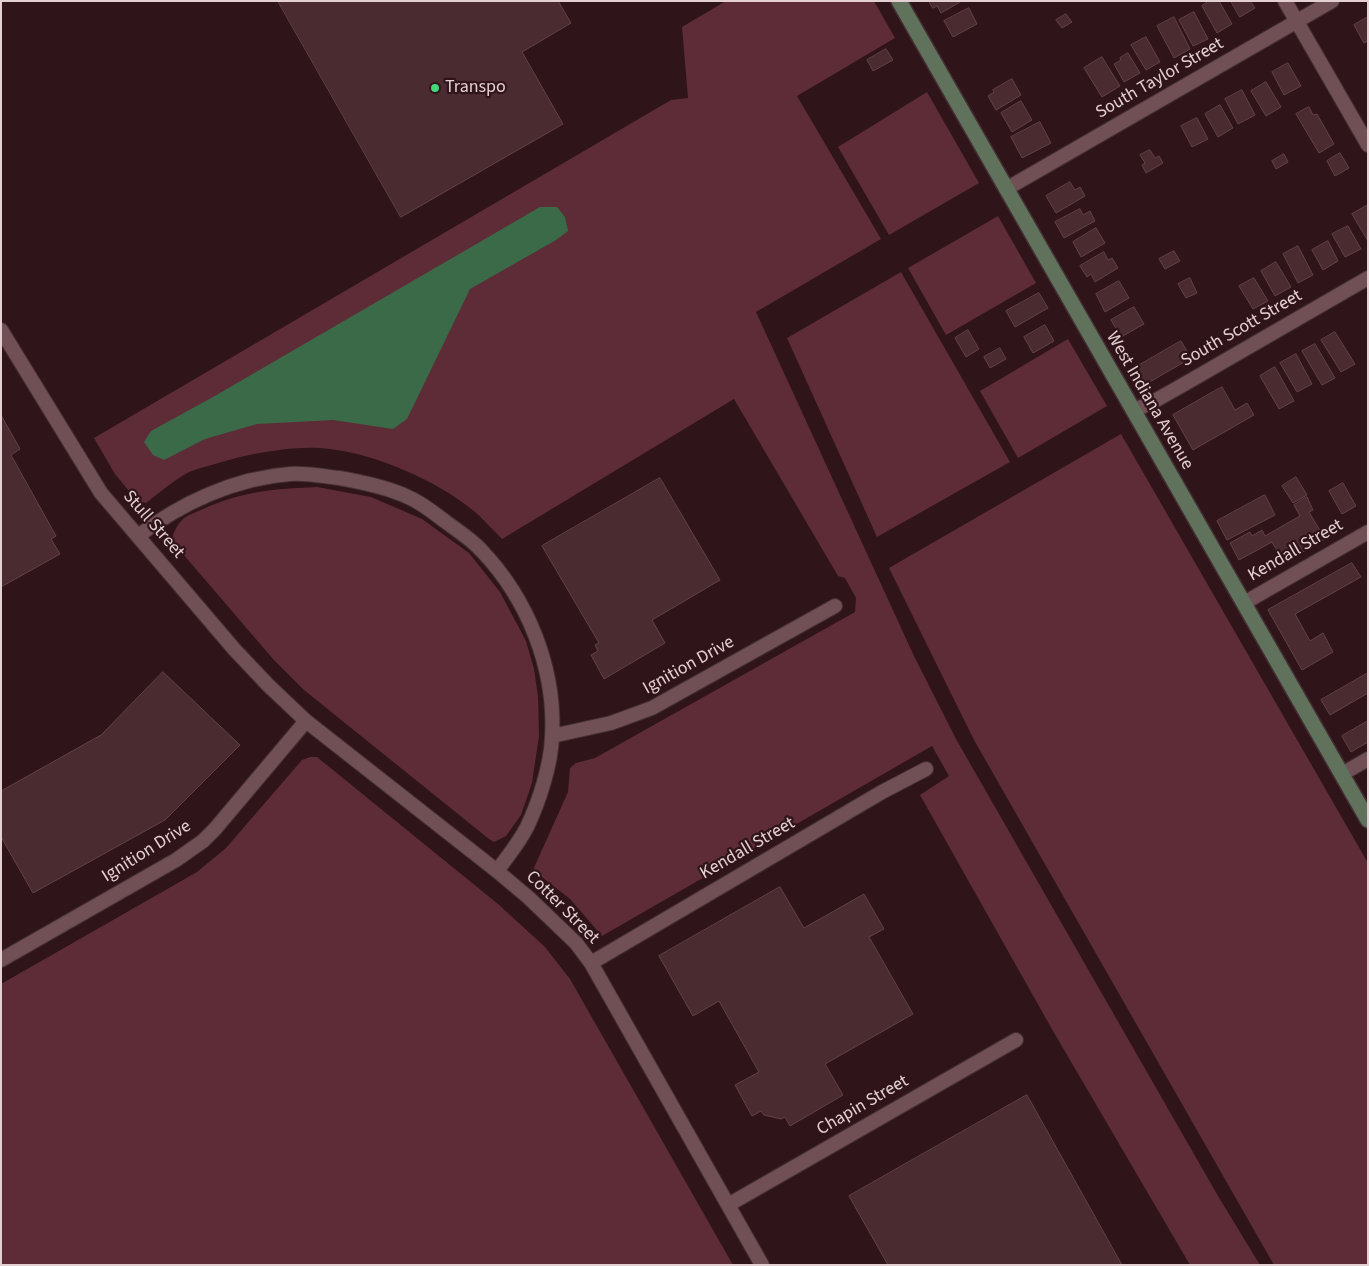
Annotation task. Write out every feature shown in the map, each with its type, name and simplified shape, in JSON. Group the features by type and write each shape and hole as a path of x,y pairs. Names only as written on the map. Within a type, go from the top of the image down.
{"street":[{"name":"West Indiana Avenue","path":"899,1 1368,820"},
{"path":"1285,1 1368,145"},
{"name":"South Taylor Street","path":"1006,189 1332,1"},
{"name":"South Scott Street","path":"1134,410 1151,403 1368,278"},
{"name":"Stull Street","path":"1,330 92,480 234,649 306,721"},
{"path":"138,536 170,514 212,493 227,487 291,474 352,480 409,497 432,511 481,550 513,590 533,630 543,661 551,703 552,736 550,756 545,774 526,828 497,871"},
{"name":"Kendall Street","path":"1244,603 1368,532"},
{"name":"Ignition Drive","path":"552,736 611,723 652,708 835,606"},
{"name":"Cotter Street","path":"306,721 497,871 576,943 591,963 762,1265"},
{"name":"Ignition Drive","path":"1,960 176,860 203,841 306,721"},
{"path":"1342,774 1368,759"},
{"name":"Kendall Street","path":"591,963 882,792 926,769"},
{"name":"Chapin Street","path":"728,1205 1016,1040"}],"shaded area":[{"path":"726,1 874,1 895,38 797,96 881,239 756,312 914,656 956,739 1218,1196 1260,1265 1190,1265 1053,1031 920,795 949,776 932,746 602,936 570,899 533,870 568,792 570,768 576,763 595,758 855,612 856,598 845,578 838,576 734,399 502,539 461,501 426,480 387,463 330,449 279,450 229,460 189,472 146,503 137,501 115,474 94,438 671,100 688,98 682,27"},
{"path":"927,92 979,183 889,235 838,147"},
{"path":"540,207 557,207 565,217 568,231 556,240 470,289 407,419 393,429 333,420 257,424 205,439 164,460 153,455 144,442 151,431"},
{"path":"998,216 1036,283 946,335 908,268"},
{"path":"901,272 1010,462 877,537 787,338"},
{"path":"1068,339 1107,406 1018,458 980,391"},
{"path":"1121,434 1368,863 1368,1265 1274,1265 974,740 889,568"},
{"path":"317,487 371,497 422,519 469,553 500,592 526,641 534,669 538,696 539,736 532,783 521,815 506,836 494,842 489,839 304,690 273,659 171,540 177,526 184,518 218,503 259,492"},
{"path":"317,757 498,904 545,947 570,979 733,1265 1,1265 1,984 197,872 226,848 302,760"}],"building":[{"name":"Transpo","path":"278,1 558,1 571,23 522,52 563,124 401,217"},
{"path":"929,1 960,2 941,13 937,6 933,8"},
{"path":"1209,1 1219,1 1232,24 1217,33 1202,6"},
{"path":"1231,1 1250,1 1255,8 1240,17"},
{"path":"969,8 977,24 953,37 944,21"},
{"path":"1194,12 1208,39 1193,46 1179,20"},
{"path":"1066,14 1072,22 1062,28 1056,20"},
{"path":"1174,17 1190,49 1174,58 1157,26"},
{"path":"1368,17 1368,41 1364,43 1354,25"},
{"path":"1146,37 1160,62 1146,70 1131,45"},
{"path":"886,49 893,60 873,71 867,60"},
{"path":"1128,53 1140,73 1124,82 1114,64"},
{"path":"1102,57 1120,86 1102,97 1084,68"},
{"path":"1288,63 1301,86 1284,95 1272,72"},
{"path":"1012,79 1021,95 996,110 988,96 994,92 993,90"},
{"path":"1266,82 1281,107 1266,116 1251,91"},
{"path":"1242,90 1255,115 1238,124 1225,99"},
{"path":"1021,101 1032,120 1012,132 1001,113"},
{"path":"1220,105 1233,128 1218,137 1205,114"},
{"path":"1309,107 1313,115 1317,114 1334,144 1319,153 1296,114"},
{"path":"1197,118 1208,139 1192,147 1181,126"},
{"path":"1040,122 1051,143 1022,158 1011,137"},
{"path":"1150,150 1155,158 1159,156 1163,163 1146,173 1142,165 1145,163 1140,155"},
{"path":"1340,153 1349,168 1335,176 1327,161"},
{"path":"1284,154 1288,162 1276,169 1272,161"},
{"path":"1070,182 1075,190 1080,187 1085,196 1056,213 1046,196"},
{"path":"1368,205 1368,241 1352,214"},
{"path":"1080,209 1083,215 1090,211 1095,221 1064,238 1055,222"},
{"path":"1348,226 1361,249 1345,257 1332,234"},
{"path":"1096,228 1105,243 1081,257 1073,242"},
{"path":"1328,241 1338,261 1323,270 1312,250"},
{"path":"1298,246 1313,275 1298,283 1283,254"},
{"path":"1174,251 1180,261 1165,269 1159,259"},
{"path":"1104,252 1108,260 1112,258 1118,268 1095,282 1091,274 1087,277 1080,266"},
{"path":"1276,262 1291,287 1275,296 1261,271"},
{"path":"1190,278 1197,293 1186,298 1178,284"},
{"path":"1254,278 1268,301 1253,309 1239,286"},
{"path":"1119,281 1129,298 1105,312 1096,294"},
{"path":"1039,293 1048,308 1015,327 1006,311"},
{"path":"1134,307 1144,324 1121,337 1111,320"},
{"path":"1045,325 1054,341 1033,353 1024,337"},
{"path":"968,330 979,349 966,357 955,338"},
{"path":"1335,332 1355,364 1341,372 1321,340"},
{"path":"1181,341 1191,358 1141,387 1131,370"},
{"path":"1315,344 1335,378 1322,385 1302,351"},
{"path":"1000,348 1006,359 990,368 984,357"},
{"path":"1296,354 1312,384 1297,392 1280,363"},
{"path":"1275,367 1294,401 1279,409 1260,376"},
{"path":"1222,387 1235,410 1247,403 1254,415 1193,450 1173,415"},
{"path":"1,415 20,449 11,455 56,536 51,539 60,554 1,587"},
{"path":"1296,477 1307,495 1293,503 1282,486"},
{"path":"660,478 720,580 652,620 665,643 604,679 591,655 598,651 595,645 599,643 542,546"},
{"path":"1343,483 1356,506 1342,514 1329,491"},
{"path":"1265,495 1275,515 1227,540 1217,521"},
{"path":"1307,497 1313,510 1309,512 1325,539 1284,563 1272,542 1239,560 1230,543 1250,532 1252,536 1262,530 1265,536 1300,516 1294,505"},
{"path":"1352,563 1361,577 1295,614 1310,641 1323,633 1333,652 1302,670 1268,610"},
{"path":"163,672 240,745 165,820 33,893 1,837 1,791 101,735"},
{"path":"1368,673 1368,693 1330,715 1321,700"},
{"path":"1368,721 1368,742 1351,752 1342,736"},
{"path":"780,887 804,928 864,894 884,929 869,937 913,1014 825,1064 843,1095 790,1126 785,1117 781,1119 764,1115 761,1111 752,1116 735,1085 759,1072 719,1001 693,1016 659,956"},
{"path":"1027,1095 1122,1265 888,1265 849,1196"}],"place":[{"name":"Transpo","path":"435,88"}]}
